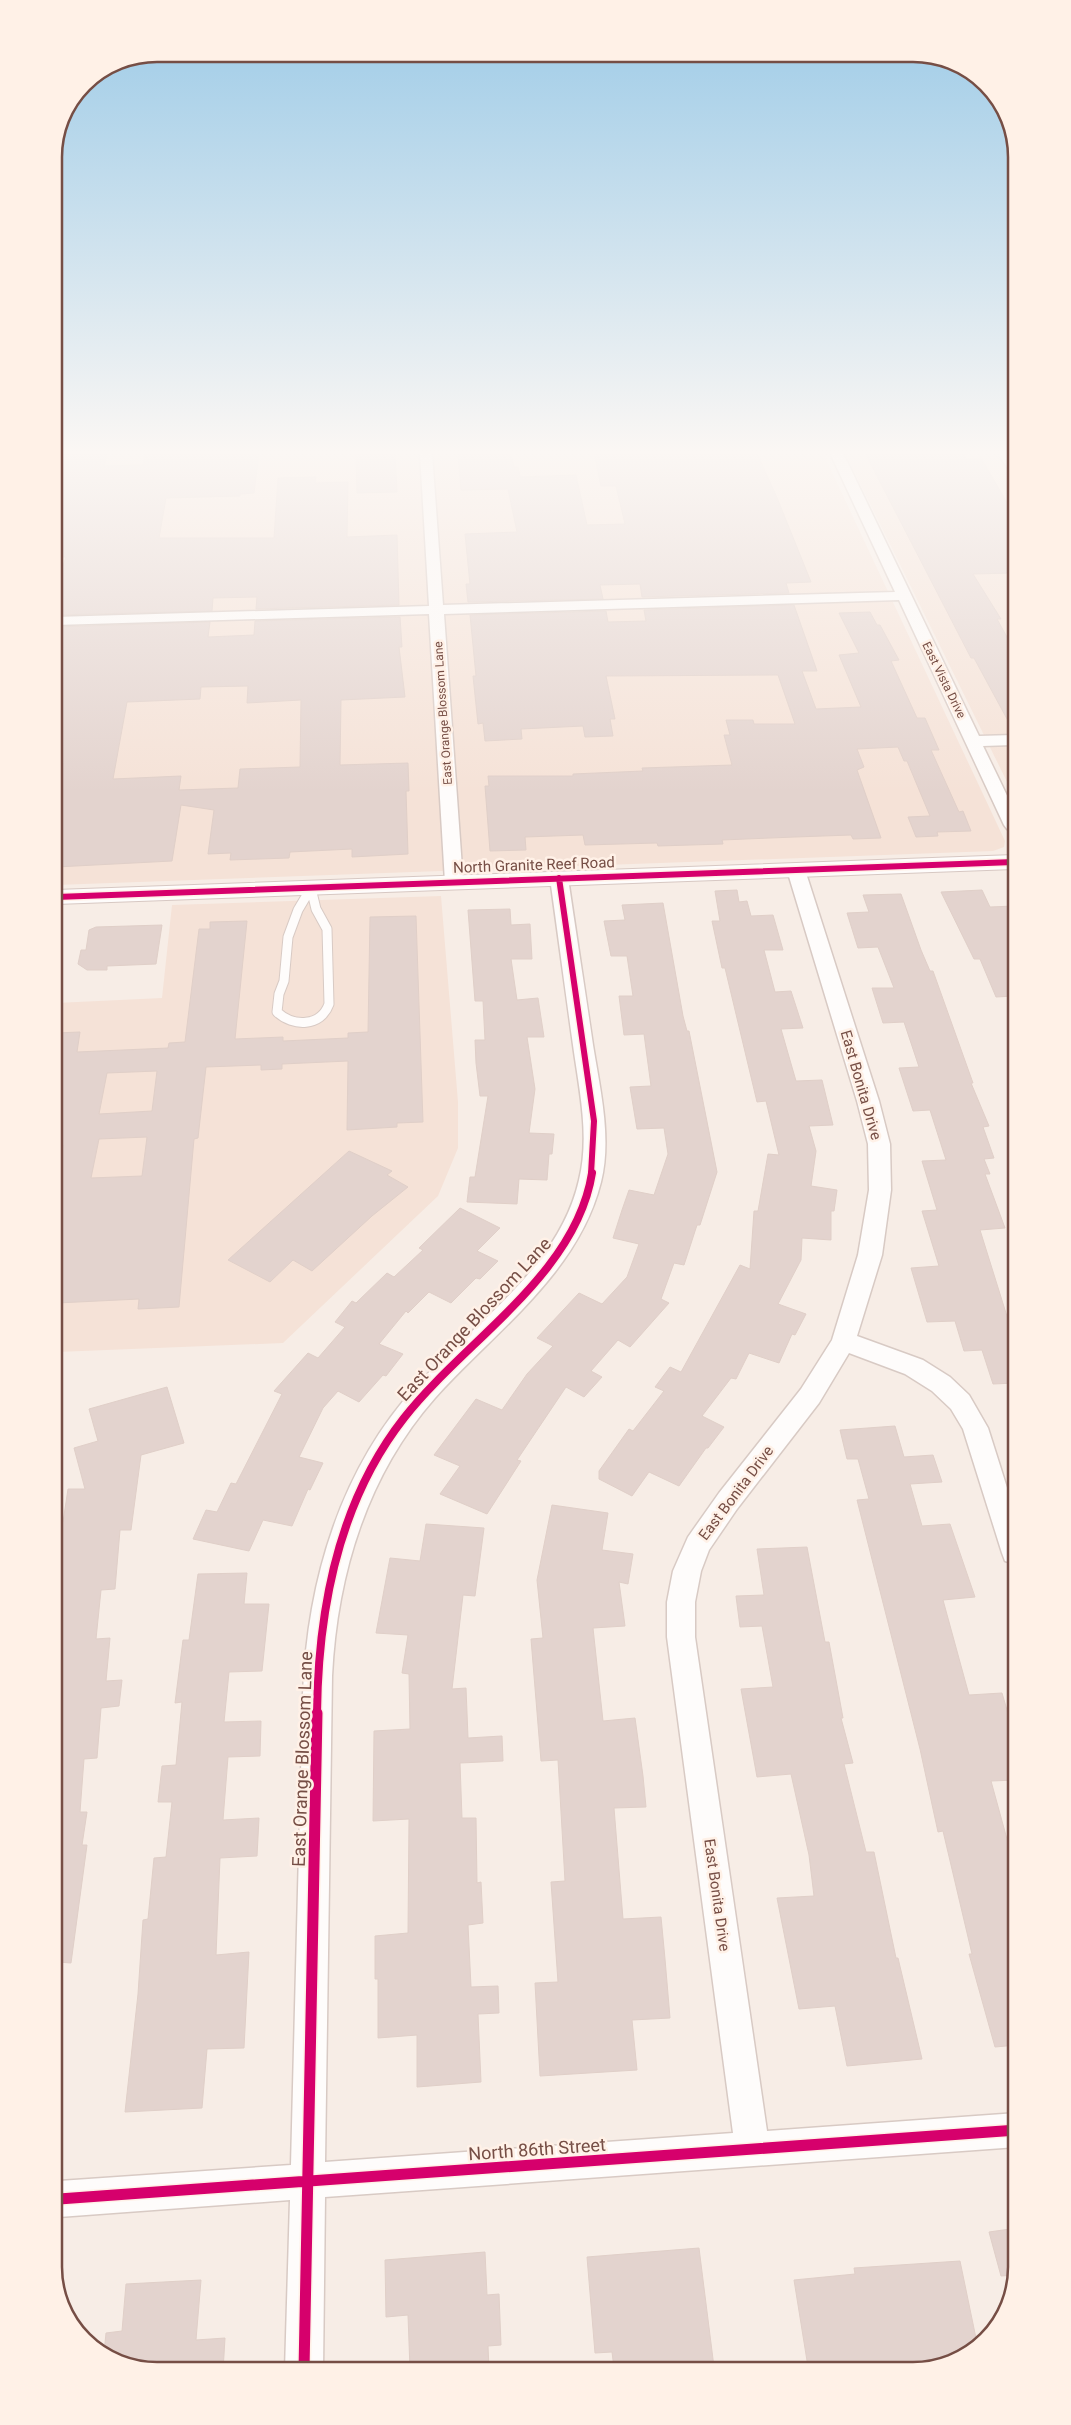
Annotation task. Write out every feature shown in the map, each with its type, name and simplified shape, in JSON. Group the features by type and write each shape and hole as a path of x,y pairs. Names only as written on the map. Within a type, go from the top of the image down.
{"street":[{"name":"East Orange Blossom Lane","path":"433,566 454,882"},
{"name":"East Vista Drive","path":"889,566 1008,812"},
{"path":"63,621 903,596"},
{"path":"974,741 1008,740"},
{"name":"North Granite Reef Road","path":"63,897 1008,862"},
{"name":"East Bonita Drive","path":"752,2148 680,1637 681,1602 687,1571 697,1545 728,1501 810,1396 844,1341 870,1255 880,1190 878,1144 868,1101 796,870"},
{"name":"East Orange Blossom Lane","path":"304,2362 316,1746 319,1661 324,1607 338,1552 356,1503 402,1420 544,1271 565,1242 590,1183 594,1156 594,1121 559,878"},
{"path":"844,1341 914,1367 941,1384 960,1402 975,1428 1008,1531"},
{"name":"North 86th Street","path":"62,2199 1008,2131"}],"lane":[{"path":"311,888 316,909 328,929 329,1004 326,1013 314,1021 292,1021 283,1019 277,1012 278,1003 284,981 288,937 298,910 311,888"}],"shaded area":[{"path":"63,566 876,566 1005,841 1004,847 993,851 63,885"},
{"path":"901,566 1008,566 1008,784"},
{"path":"441,896 458,1102 458,1148 438,1196 283,1343 62,1352 63,1003 162,998 172,905"}],"building":[{"path":"63,566 398,566 399,605 256,609 257,597 213,598 212,611 63,615"},
{"path":"468,566 805,566 811,582 786,583 789,593 642,597 640,584 600,585 603,599 468,602 466,584 470,584"},
{"path":"924,566 1008,566 1008,573 973,574 1001,619 997,619 1008,639 1008,721 974,658 971,658"},
{"path":"794,605 817,671 802,671 816,709 861,707 839,655 859,653 839,613 870,612 877,625 880,625 899,660 891,661 917,718 925,718 939,750 931,750 959,812 963,811 971,831 937,832 938,836 916,837 908,817 930,816 907,761 904,761 898,747 857,749 864,767 857,770 881,838 853,839 851,835 795,837 722,840 723,844 658,846 657,843 585,845 583,835 525,837 526,850 490,851 485,786 489,786 488,776 573,776 573,774 643,771 642,768 732,765 724,735 730,735 726,720 753,720 754,724 795,724 778,675 606,676 615,719 610,719 613,736 585,737 583,726 521,729 522,739 485,741 483,723 478,724 473,676 476,676 470,615 606,611 608,622 646,621 644,610"},
{"path":"400,617 402,647 399,647 405,697 341,700 340,765 408,763 409,791 406,791 408,854 352,857 352,849 290,852 289,858 230,860 231,853 208,854 214,810 181,805 172,861 63,867 63,627 210,622 208,637 254,635 255,621","holes":["248,686 247,703 301,700 300,767 240,769 238,788 179,790 181,776 113,779 127,702 200,699 201,687"]},
{"path":"737,890 739,902 747,901 751,916 773,915 783,950 764,950 775,992 791,991 803,1028 781,1029 796,1081 822,1080 833,1125 809,1126 816,1151 811,1186 837,1190 834,1211 831,1211 831,1240 802,1238 801,1260 778,1304 806,1314 795,1335 792,1334 779,1363 749,1353 736,1379 731,1378 702,1416 724,1427 708,1448 706,1448 679,1486 649,1472 632,1496 599,1479 599,1471 629,1429 633,1431 664,1391 655,1387 670,1367 681,1372 740,1265 750,1269 754,1211 758,1211 768,1154 779,1155 766,1101 757,1102 725,968 722,968 712,921 720,921 715,891"},
{"path":"982,890 990,907 1008,906 1008,996 996,997 980,959 974,959 941,892"},
{"path":"901,894 921,950 930,971 933,971 973,1083 971,1083 989,1126 983,1127 994,1158 984,1159 990,1174 985,1174 1005,1228 980,1230 1008,1320 1008,1383 993,1384 982,1350 964,1351 955,1321 927,1322 911,1268 939,1266 922,1211 937,1210 922,1161 946,1160 930,1110 913,1111 899,1068 919,1067 904,1022 883,1023 872,988 894,988 878,947 858,948 847,913 869,912 863,895"},
{"path":"663,903 683,1016 687,1031 689,1031 717,1172 700,1225 697,1225 684,1265 674,1263 661,1299 669,1303 630,1347 618,1340 591,1371 602,1377 584,1397 566,1387 517,1460 521,1461 487,1514 440,1494 460,1466 434,1455 476,1399 502,1410 527,1374 553,1346 537,1338 579,1293 602,1304 627,1277 639,1244 613,1238 622,1210 629,1190 654,1195 668,1154 664,1128 637,1129 630,1087 651,1086 644,1034 624,1035 619,996 633,996 627,956 611,956 604,921 625,920 622,905"},
{"path":"510,909 511,925 530,924 532,959 511,959 517,1000 538,998 544,1037 527,1037 535,1089 529,1133 554,1134 552,1154 549,1154 547,1180 519,1179 517,1204 467,1202 470,1177 475,1177 488,1096 480,1096 476,1063 475,1040 485,1040 483,1001 475,1001 468,910"},
{"path":"416,916 423,1122 397,1123 397,1127 347,1130 348,1061 282,1064 282,1069 261,1070 261,1065 206,1067 198,1138 194,1139 179,1307 138,1309 139,1299 62,1303 63,1033 80,1032 77,1052 168,1048 169,1043 185,1042 199,929 210,929 210,922 247,921 235,1039 283,1037 283,1041 348,1038 348,1033 368,1032 370,917","holes":["157,1071 152,1111 99,1114 107,1073","147,1137 142,1176 91,1178 99,1139"]},
{"path":"162,925 156,964 107,966 107,970 87,970 78,964 81,950 86,950 89,930 96,927"},
{"path":"349,1151 392,1171 387,1175 408,1187 372,1216 312,1271 293,1260 270,1282 228,1260"},
{"path":"460,1208 500,1228 477,1251 498,1261 480,1279 476,1278 451,1303 429,1292 408,1313 406,1311 379,1344 403,1354 386,1376 383,1375 359,1402 338,1391 323,1408 299,1457 323,1463 310,1490 308,1489 292,1526 263,1520 249,1551 193,1539 206,1510 217,1512 231,1483 236,1484 282,1394 274,1391 308,1353 318,1358 345,1327 335,1322 352,1301 356,1303 387,1273 394,1277 423,1250 419,1248"},
{"path":"167,1387 184,1443 141,1455 131,1530 120,1530 115,1589 101,1590 96,1639 110,1638 106,1681 122,1680 119,1706 101,1708 97,1758 84,1759 80,1812 87,1812 82,1845 87,1845 71,1963 62,1962 62,1522 68,1489 85,1489 74,1448 98,1441 89,1409"},
{"path":"895,1426 904,1457 933,1455 942,1482 910,1484 922,1526 950,1524 975,1597 943,1600 969,1695 1002,1693 1008,1714 1008,1780 991,1781 1008,1843 1008,2046 995,2047 969,1954 972,1954 943,1831 938,1832 920,1749 857,1500 869,1499 858,1459 847,1459 840,1430"},
{"path":"552,1505 608,1513 602,1550 633,1554 628,1584 619,1582 625,1626 593,1628 603,1721 635,1718 643,1776 646,1807 614,1808 623,1919 661,1917 670,2018 632,2020 637,2070 540,2076 535,1983 558,1982 551,1882 565,1881 558,1760 541,1761 531,1639 543,1638 537,1580"},
{"path":"426,1524 484,1528 475,1596 463,1595 452,1689 466,1688 468,1738 502,1736 503,1761 460,1763 462,1818 476,1818 477,1883 481,1882 483,1923 468,1925 471,1987 498,1986 499,2013 478,2014 481,2082 417,2087 417,2035 378,2038 378,1979 375,1979 375,1936 408,1933 409,1819 373,1821 374,1731 410,1729 409,1674 402,1673 408,1635 376,1633 390,1558 420,1561"},
{"path":"807,1547 825,1642 829,1642 843,1718 841,1718 853,1763 844,1764 866,1852 874,1852 896,1958 898,1958 922,2059 847,2066 835,2006 799,2009 777,1898 814,1896 809,1855 791,1774 757,1777 741,1689 773,1687 762,1626 740,1627 736,1596 764,1595 757,1549"},
{"path":"247,1573 244,1604 269,1604 262,1671 229,1672 224,1722 261,1721 260,1756 228,1757 223,1820 259,1818 257,1856 220,1858 216,1955 249,1952 244,2048 207,2049 202,2108 125,2112 138,1994 143,1920 148,1919 154,1858 166,1857 172,1802 158,1802 162,1766 176,1765 182,1702 175,1703 183,1640 189,1640 198,1574"},
{"path":"1008,2229 1008,2276 1001,2276 989,2232"},
{"path":"699,2248 713,2362 613,2362 612,2352 595,2353 587,2257"},
{"path":"485,2252 487,2295 499,2294 501,2345 488,2346 489,2362 410,2362 408,2315 386,2317 385,2260"},
{"path":"960,2261 976,2339 961,2350 926,2362 807,2362 794,2280 855,2274 854,2268"},
{"path":"201,2280 196,2340 225,2338 224,2362 139,2361 121,2355 105,2346 106,2333 122,2331 126,2284"}],"cycle path":[{"path":"63,897 1008,862"},
{"path":"304,2362 317,1694 318,1658 322,1623 336,1557 344,1533 364,1485 389,1440 426,1391 510,1308 560,1249 578,1217 590,1182 594,1144 594,1121 559,878"},
{"path":"62,2199 1008,2131"}]}
